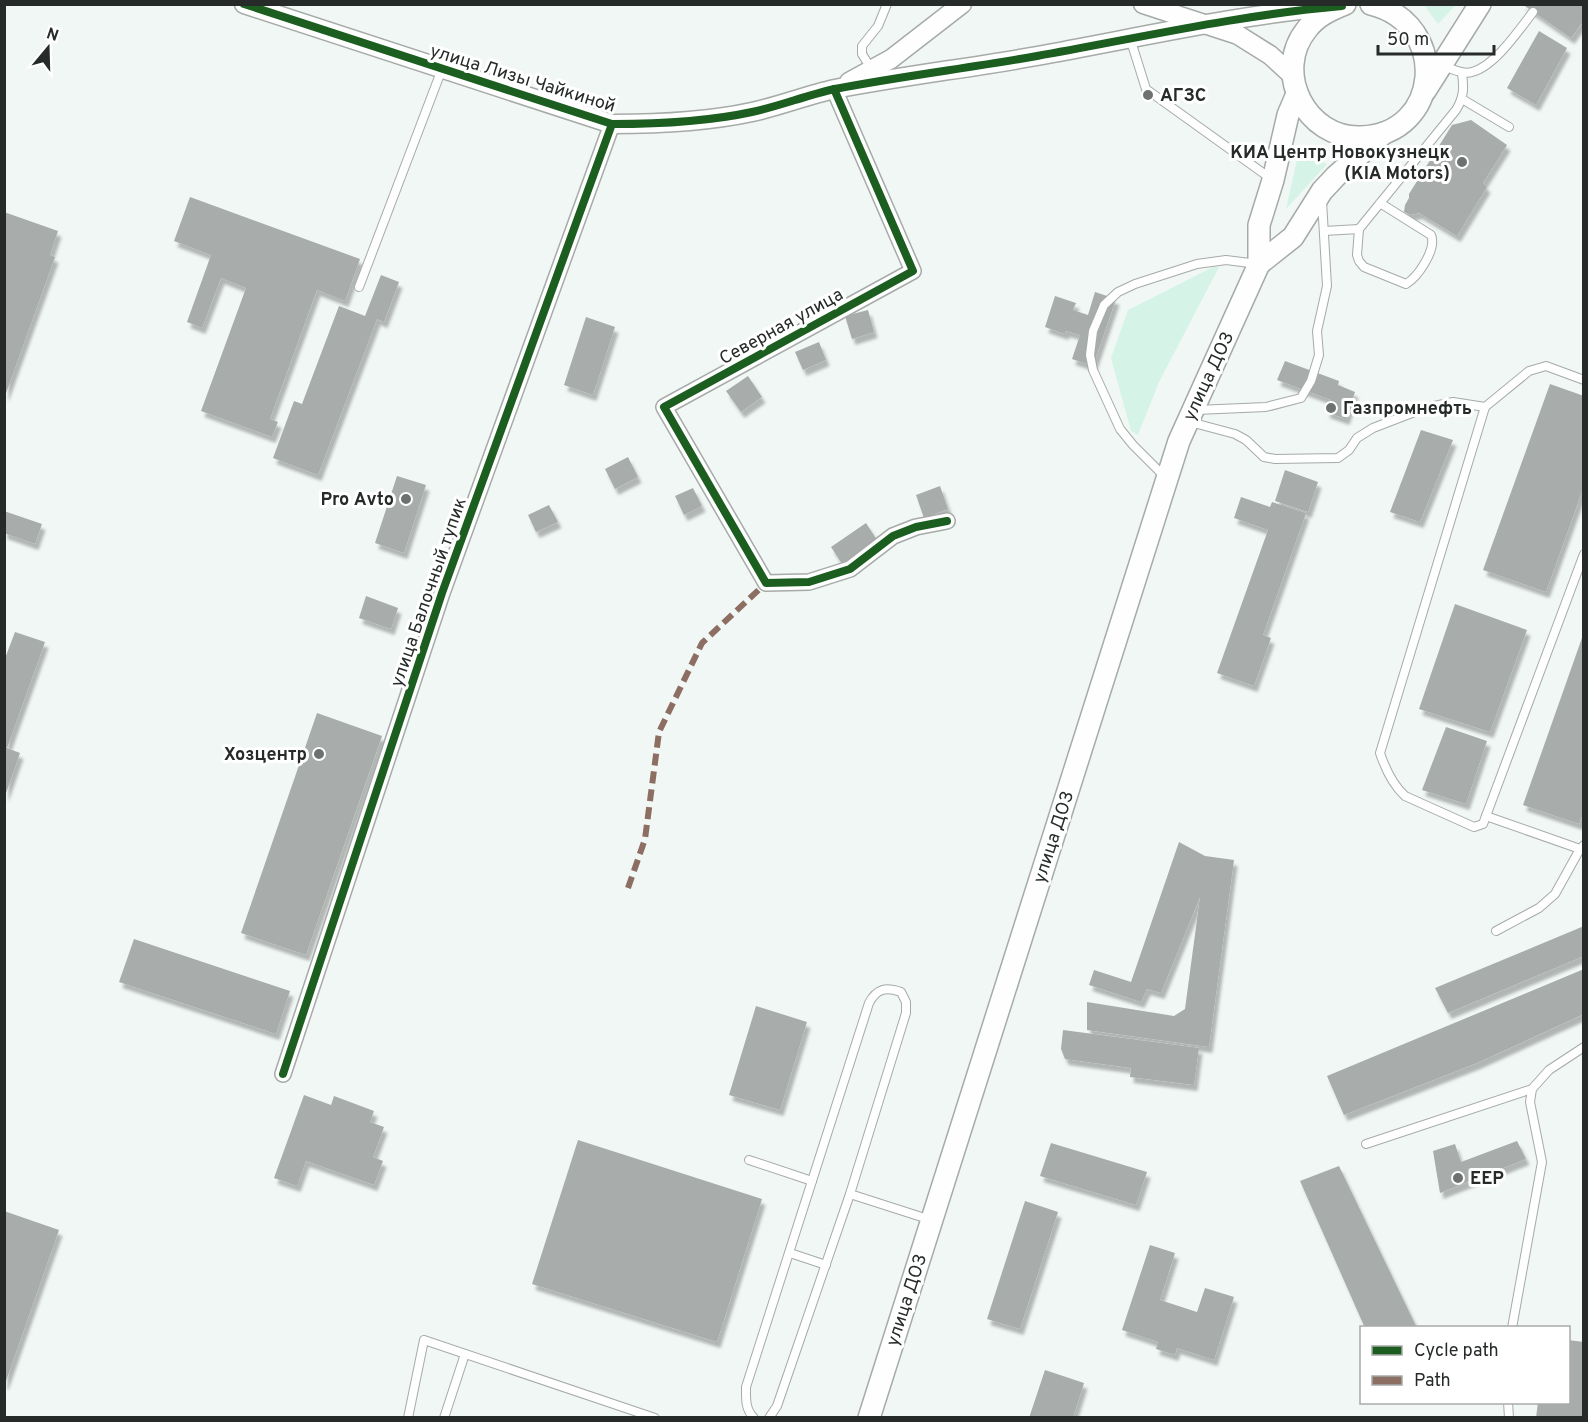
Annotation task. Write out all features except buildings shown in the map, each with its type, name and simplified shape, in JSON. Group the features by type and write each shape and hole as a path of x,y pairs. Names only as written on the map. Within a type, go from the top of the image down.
{"main road":[{"path":"1259,264 1293,237 1322,191 1336,176 1384,133 1406,119 1422,96 1427,70 1421,43 1405,21 1394,13 1371,4"},
{"path":"1422,96 1453,69 1480,4"},
{"path":"1259,264 1259,225 1273,180 1295,85 1294,56 1301,36 1307,28 1323,14 1345,5"},
{"path":"1295,85 1306,112 1336,133 1360,138 1384,133"},
{"name":"улица ДОЗ","path":"869,1418 1167,478 1190,416 1259,264"}],"street":[{"name":"улица Лизы Чайкиной","path":"244,4 612,124 661,124 726,117 754,112 834,90"},
{"path":"834,90 872,70 913,44 962,4"},
{"path":"1143,4 1226,30 1250,41 1270,55 1295,85"},
{"path":"834,90 1205,24 1345,5"},
{"name":"Северная улица","path":"834,90 913,271 664,407 766,582 809,582 850,569 892,536 916,527 947,521"},
{"name":"улица Балочный тупик","path":"283,1074 442,593 612,124"}],"lane":[{"path":"872,70 862,54 862,46 878,26 887,4"},
{"path":"1453,69 1472,72 1490,62 1533,12"},
{"path":"1130,39 1146,89 1273,180"},
{"path":"359,286 442,69"},
{"path":"1380,203 1431,235 1433,241 1431,249 1413,280 1406,284 1398,283 1364,267 1357,255 1359,229 1380,203 1456,110 1464,89 1453,69"},
{"path":"1462,99 1509,127"},
{"path":"1190,416 1266,407 1301,398 1311,381 1318,355 1317,331 1328,285 1322,191"},
{"path":"1324,231 1359,229"},
{"path":"1167,478 1132,445 1120,429 1093,370 1090,355 1093,331 1100,314 1104,305 1118,292 1135,284 1197,264 1226,260 1259,264"},
{"path":"1584,380 1546,366 1529,371 1485,407 1380,753 1398,789 1405,796 1474,827 1484,824 1584,554"},
{"path":"1190,416 1246,440 1264,457 1275,459 1338,458 1349,450 1358,438 1373,428 1425,408 1453,402 1485,407"},
{"path":"1486,816 1582,847 1555,894 1539,908 1496,931"},
{"path":"754,1418 748,1412 746,1387 869,1004 880,990 889,988 901,992 906,1002 906,1013 826,1265 777,1406 769,1418"},
{"path":"1366,1144 1532,1089 1549,1070 1584,1047"},
{"path":"1512,1326 1542,1162 1530,1102 1532,1089"},
{"path":"749,1160 812,1181"},
{"path":"850,1194 932,1220"},
{"path":"790,1253 826,1265"},
{"path":"408,1418 424,1340 655,1418"},
{"path":"444,1418 465,1354"}],"green space":[{"path":"1424,5 1456,5 1438,24"},
{"path":"1299,151 1327,164 1286,209"},
{"path":"1213,267 1219,267 1159,382 1138,435 1131,431 1111,358 1128,310"}],"marked path":[{"path":"628,888 645,839 659,732 702,643 766,583 771,583"}],"cycle path":[{"path":"244,4 612,124 647,124 717,118 762,110 825,91 860,84 1037,56 1227,21 1342,6"},
{"path":"834,89 913,271 664,407 766,583 809,582 850,569 893,536 916,527 947,521"},
{"path":"283,1074 442,593 612,124"}],"place":[{"name":"АГЗС","path":"1148,95"},
{"name":"КИА Центр Новокузнецк (KIA Motors)","path":"1462,162"},
{"name":"Газпромнефть","path":"1331,408"},
{"name":"Pro Аvto","path":"406,499"},
{"name":"Хозцентр","path":"319,754"},
{"name":"EEP","path":"1458,1178"}]}
